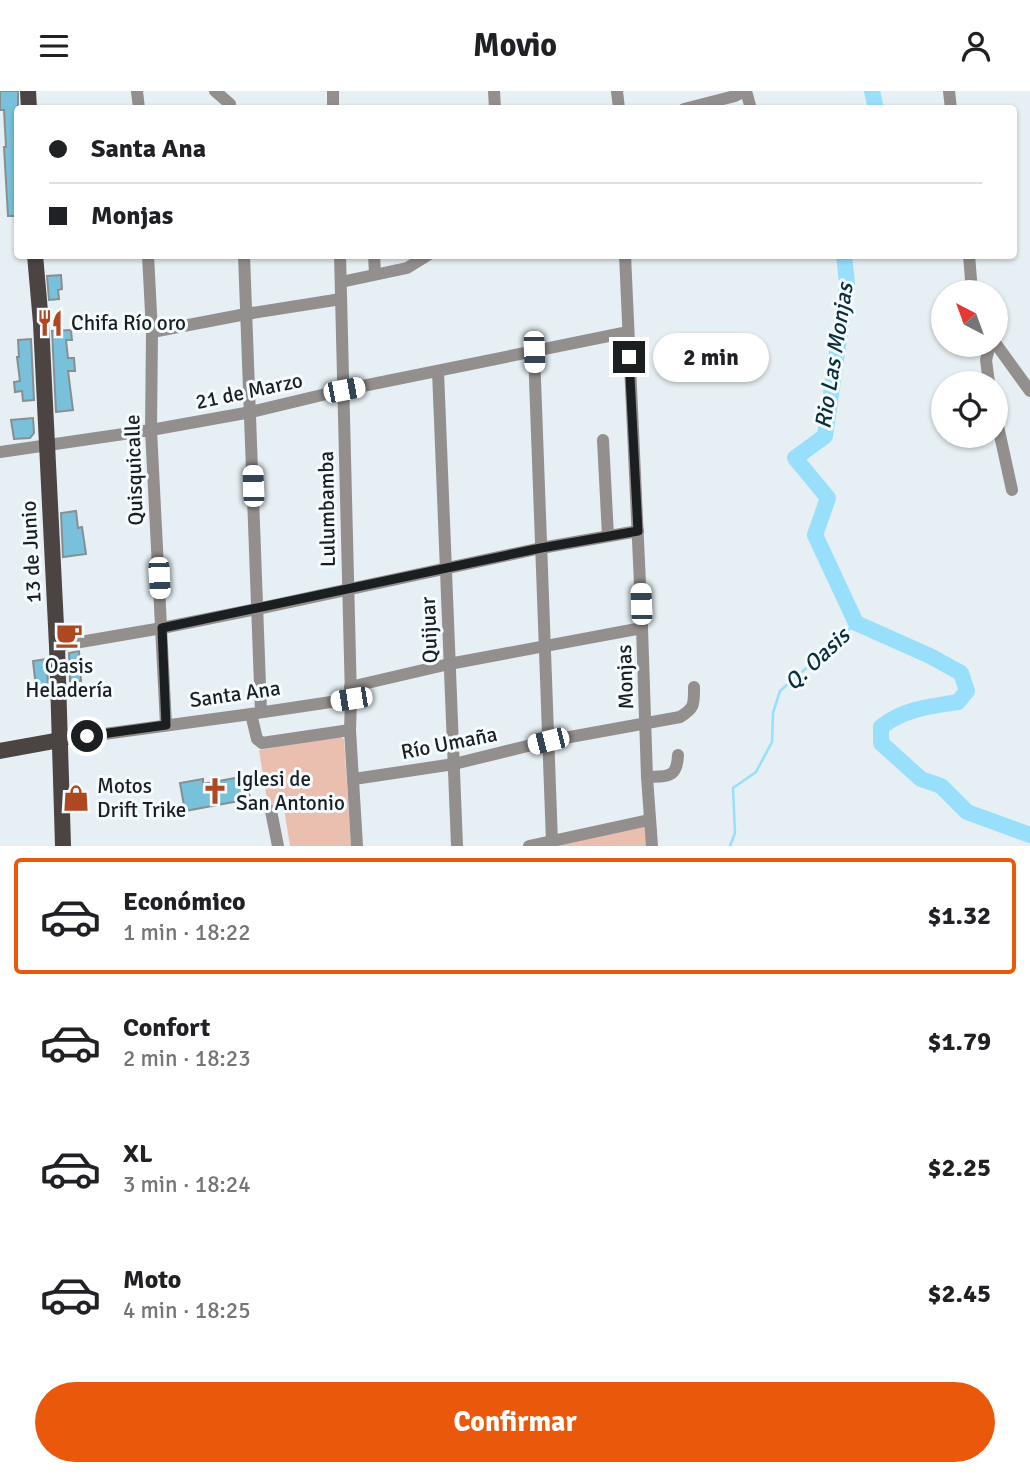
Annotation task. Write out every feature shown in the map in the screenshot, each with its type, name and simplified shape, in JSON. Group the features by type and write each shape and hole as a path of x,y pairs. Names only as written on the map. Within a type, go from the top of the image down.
{"main road":[{"name":"13 de Junio","path":"36,259 57,646 63,846"},
{"name":"Santa Ana","path":"0,751 60,740"}],"street":[{"path":"215,91 230,101"},
{"path":"697,105 746,91"},
{"name":"Quisquicalle","path":"148,259 152,332 151,430 166,725"},
{"path":"244,259 257,609 257,739 262,743 350,730"},
{"name":"Lulumbamba","path":"340,259 350,730 357,846"},
{"path":"374,259 375,274"},
{"path":"341,282 407,268 422,259"},
{"name":"Monjas","path":"625,259 652,846"},
{"path":"969,259 971,280"},
{"path":"152,332 341,299"},
{"name":"21 de Marzo","path":"0,452 251,412 344,390 628,332"},
{"path":"534,352 552,842"},
{"path":"1005,357 1030,391"},
{"name":"Quijuar","path":"438,371 457,846"},
{"path":"604,440 608,536"},
{"path":"1003,448 1012,490"},
{"path":"57,646 162,628 541,548 638,531"},
{"name":"Santa Ana","path":"60,740 256,713 351,693 449,664 642,628"},
{"name":"Río Umaña","path":"354,779 454,764 548,741 680,717 692,708 694,687"},
{"path":"647,777 674,773 678,755"},
{"path":"271,811 278,846"},
{"path":"529,846 649,820"}],"shaded area":[{"path":"338,736 344,739 351,846 290,846 283,803 268,806 259,750"},
{"path":"656,824 657,846 544,846"}],"building":[{"path":"0,91 18,91 18,105 14,105 14,216 8,216 4,110 0,110"},
{"path":"61,275 62,289 58,290 59,299 49,300 47,276"},
{"path":"71,330 72,340 66,340 68,358 74,358 75,371 68,371 73,410 56,412 52,331"},
{"path":"31,339 34,400 23,401 22,391 15,392 14,382 20,381 18,340"},
{"path":"33,418 34,433 30,438 14,439 11,420"},
{"path":"76,511 78,528 82,527 86,554 63,557 61,513"},
{"path":"79,651 81,681 70,681 69,653"},
{"path":"47,659 48,687 36,688 33,661"},
{"name":"Iglesi de San Antonio","path":"246,776 250,799 185,811 180,783 203,779 203,784"}],"waterway":[{"name":"Rio Las Monjas","path":"872,91 875,105"},
{"name":"Rio Las Monjas","path":"844,259 847,283 825,436 795,458 828,498 815,535 856,623 961,673 967,691 958,702 918,709 890,721 881,727 881,743 921,779 941,786 967,812 1030,835"},
{"name":"Q. Oasis","path":"730,846 735,833 733,788 756,772 772,742 773,713 780,691 811,664 824,658 840,637 856,623"}],"place":[{"name":"Chifa Río oro","path":"50,323"},
{"name":"Oasis Heladería","path":"69,635"},
{"name":"Iglesi de San Antonio","path":"215,791"},
{"name":"Motos Drift Trike","path":"76,798"}],"route":[{"path":"87,736 166,725 162,628 541,548 638,531 629,357"}]}
